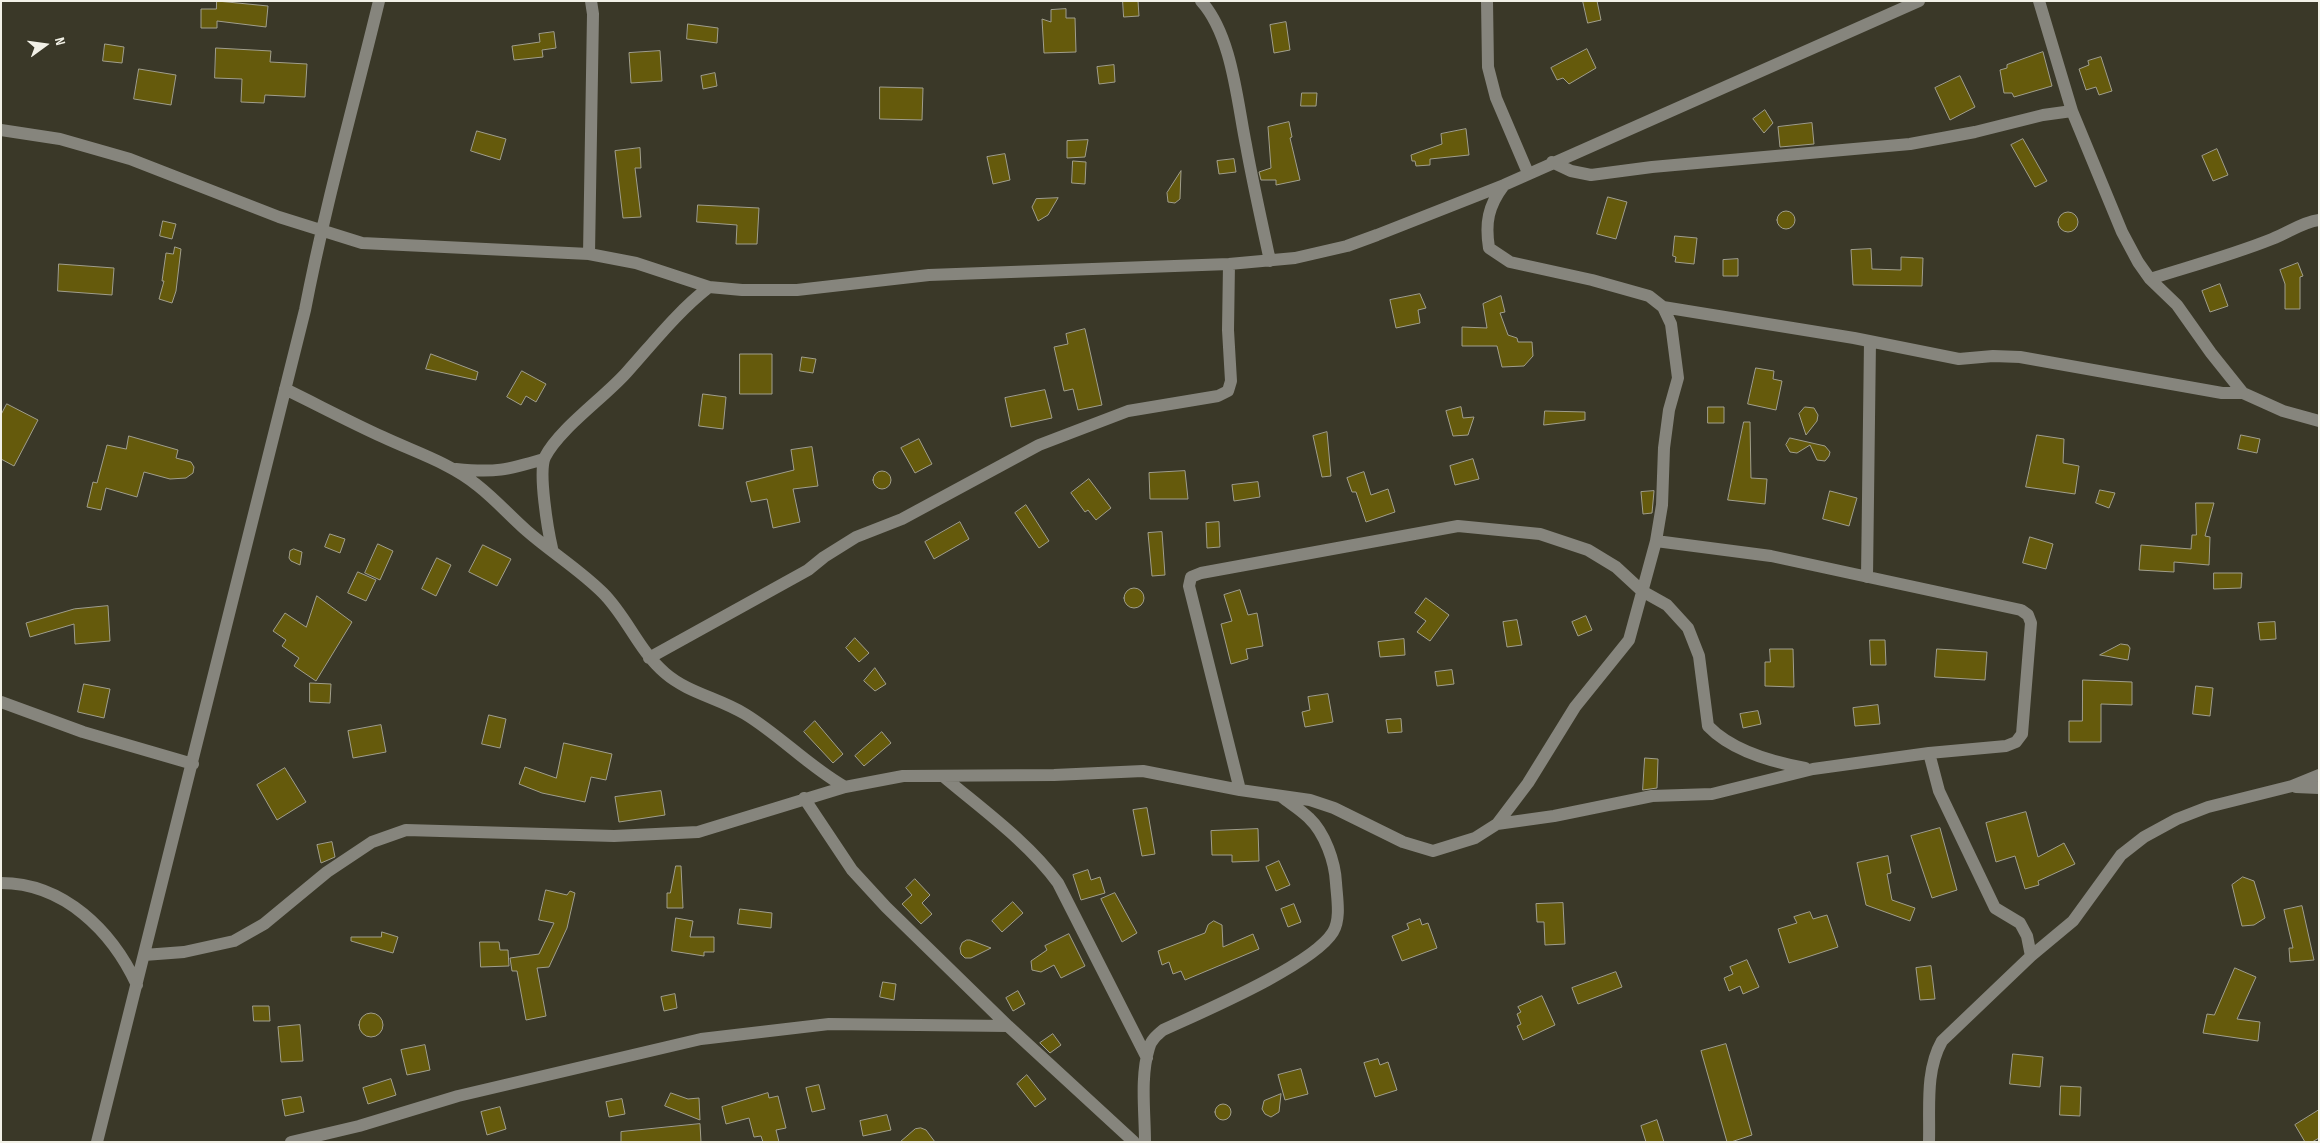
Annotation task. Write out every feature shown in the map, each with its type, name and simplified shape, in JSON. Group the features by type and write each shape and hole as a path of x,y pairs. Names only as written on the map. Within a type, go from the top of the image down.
{"street":[{"path":"97,1142 193,764 305,310 320,230 349,127 379,1"},
{"path":"589,254 593,14 591,1"},
{"path":"1201,1 1210,11 1220,30 1230,69 1270,262"},
{"path":"1486,1 1486,35 1490,75 1496,98 1528,173"},
{"path":"1,130 60,139 130,159 279,217 362,243 589,254 674,273 709,287 768,291 929,275 1270,262 1347,246 1504,185 1552,162 1919,1"},
{"path":"2039,1 2072,111 2122,232 2138,262 2150,279 2177,305 2211,353 2243,393"},
{"path":"1552,162 1571,171 1591,176 1652,167 1910,144 1975,132 2042,115 2072,111"},
{"path":"144,955 184,952 234,940 264,924 327,872 372,842 406,830 614,836 698,832 804,798 846,787 914,774 944,776 1143,771 1240,790 1310,800 1334,808 1425,850 1442,849 1475,838 1497,824 1528,783 1575,707 1629,640 1656,541 1662,505 1664,448 1669,410 1678,378 1671,324 1663,307 1649,296 1592,280 1510,262 1490,248 1487,233 1488,216 1492,200 1504,185"},
{"path":"2150,279 2273,239 2310,221 2319,220"},
{"path":"649,658 808,570 856,536 902,519 1039,445 1128,411 1218,396 1228,390 1231,381 1232,365 1228,330 1229,264"},
{"path":"552,548 544,503 544,459 562,434 627,373 673,318 709,287"},
{"path":"1663,307 1870,341 1959,359 1993,356 2020,357 2222,393 2243,393 2283,411 2319,421"},
{"path":"1867,577 1870,341"},
{"path":"285,389 384,437 454,468 478,485 529,532 552,548 602,592 621,613 649,658 665,674 684,687 745,714 780,738 820,773 846,787"},
{"path":"454,468 489,472 504,470 544,459"},
{"path":"1240,790 1189,586 1191,577 1458,526 1540,534 1588,550 1616,567 1642,591 1667,605 1688,628 1699,656 1706,722 1713,730 1746,751 1780,764 1812,769"},
{"path":"1497,824 1554,816 1644,798 1712,794 1812,769 1929,753 2006,746 2016,742 2022,734 2031,623 2028,615 2021,610 1771,556 1656,541"},
{"path":"1,702 83,732 193,764"},
{"path":"1929,753 1939,791 1995,908 2020,923 2027,936 2032,956"},
{"path":"1930,1142 1931,1070 1942,1041 2032,956 2074,921 2121,855 2144,838 2177,819 2208,807 2292,786 2319,775"},
{"path":"944,776 1016,838 1046,867 1058,883 1147,1058"},
{"path":"2292,786 2319,788"},
{"path":"1145,1142 1147,1058 1151,1042 1163,1030 1231,999 1312,954 1334,930 1338,910 1335,872 1324,841 1310,819 1282,797"},
{"path":"804,798 828,837 852,870 926,947 1008,1026 1134,1142"},
{"path":"1,883 46,890 72,905 95,924 114,945 137,985"},
{"path":"291,1142 359,1126 458,1096 701,1039 829,1024 1008,1026"}],"building":[{"path":"217,1 268,6 266,27 217,21 217,28 201,28 201,9 216,9"},
{"path":"1123,1 1138,1 1139,16 1124,17"},
{"path":"1583,1 1597,1 1601,20 1588,23"},
{"path":"1066,9 1066,18 1075,18 1076,52 1044,53 1042,19 1051,22 1051,10"},
{"path":"1286,22 1290,50 1274,53 1270,25"},
{"path":"688,24 718,28 717,43 687,39"},
{"path":"554,32 556,48 542,50 543,57 514,60 512,46 540,42 539,34"},
{"path":"105,44 124,47 122,63 103,61"},
{"path":"216,48 271,51 270,62 307,64 305,97 265,95 264,103 241,102 242,79 215,78"},
{"path":"1587,49 1596,68 1569,84 1563,78 1557,80 1551,68"},
{"path":"660,51 662,81 631,83 629,53"},
{"path":"2043,52 2052,86 2014,97 2012,93 2004,93 2000,70 2007,68 2007,65"},
{"path":"2101,57 2112,91 2099,95 2096,87 2086,90 2079,69 2089,65 2088,61"},
{"path":"1114,65 1115,82 1099,84 1097,67"},
{"path":"139,69 176,75 171,105 134,99"},
{"path":"715,73 717,86 703,89 701,76"},
{"path":"1960,76 1975,107 1950,120 1935,88"},
{"path":"880,87 923,88 922,120 880,119"},
{"path":"1302,93 1317,93 1316,106 1301,106"},
{"path":"1765,110 1773,123 1764,133 1753,119"},
{"path":"1289,122 1292,137 1290,138 1300,180 1276,185 1276,180 1261,180 1259,172 1271,168 1268,127"},
{"path":"1812,123 1814,144 1780,147 1778,127"},
{"path":"1466,129 1469,155 1430,159 1430,165 1416,166 1415,161 1412,161 1411,155 1442,144 1441,134"},
{"path":"477,131 506,139 500,160 471,151"},
{"path":"2023,139 2047,181 2035,187 2011,145"},
{"path":"1088,140 1085,157 1067,158 1067,141"},
{"path":"640,148 641,168 635,168 641,217 623,218 615,151"},
{"path":"2217,149 2228,175 2213,181 2202,156"},
{"path":"1005,154 1010,180 993,184 987,157"},
{"path":"1234,159 1236,172 1219,174 1217,161"},
{"path":"1073,161 1086,162 1085,184 1072,183"},
{"path":"1181,171 1180,199 1175,203 1168,202 1167,193"},
{"path":"1608,197 1627,202 1616,239 1597,234"},
{"path":"1058,198 1048,215 1038,221 1032,207 1036,199"},
{"path":"698,205 759,208 757,244 736,244 737,225 697,222"},
{"path":"1786,211 1792,214 1795,220 1792,226 1786,229 1780,226 1777,220 1780,214"},
{"path":"2068,212 2075,215 2078,222 2075,229 2068,232 2061,229 2058,222 2061,215"},
{"path":"163,221 176,224 172,239 160,236"},
{"path":"1675,236 1697,238 1694,264 1675,262 1676,257 1673,256"},
{"path":"175,247 181,249 176,291 172,303 159,299 164,281 162,281 166,253 173,254"},
{"path":"1871,249 1872,269 1901,270 1901,257 1923,258 1922,286 1853,285 1851,250"},
{"path":"1738,259 1738,276 1723,276 1723,260"},
{"path":"2298,263 2303,276 2300,277 2300,309 2285,309 2285,284 2280,270"},
{"path":"59,264 114,268 112,295 58,291"},
{"path":"2220,284 2228,306 2210,312 2202,291"},
{"path":"1420,294 1426,308 1418,310 1420,323 1396,328 1390,300"},
{"path":"1501,296 1505,312 1500,313 1508,335 1517,338 1518,342 1532,342 1533,356 1524,366 1502,367 1497,346 1462,346 1462,327 1487,328 1483,304"},
{"path":"1085,329 1102,405 1078,410 1073,389 1064,391 1054,347 1068,344 1066,334"},
{"path":"431,354 478,372 476,380 426,369"},
{"path":"740,354 772,354 772,394 740,394"},
{"path":"802,357 816,359 813,373 800,371"},
{"path":"1756,368 1774,371 1773,379 1782,381 1776,410 1748,404"},
{"path":"522,371 546,384 536,402 526,396 521,405 507,397"},
{"path":"1045,390 1052,418 1011,427 1005,398"},
{"path":"703,394 726,397 723,429 699,426"},
{"path":"7,404 38,420 14,466 1,459 1,415"},
{"path":"1461,407 1463,418 1474,417 1468,435 1453,436 1446,411"},
{"path":"1708,407 1724,407 1724,423 1708,423"},
{"path":"1805,407 1814,408 1818,415 1817,421 1806,435 1799,414"},
{"path":"1545,411 1585,412 1585,420 1544,425"},
{"path":"1744,422 1750,422 1751,478 1767,479 1765,504 1728,500"},
{"path":"1327,432 1331,476 1322,477 1313,436"},
{"path":"2037,435 2064,439 2063,463 2079,466 2075,494 2026,487"},
{"path":"2241,435 2260,439 2257,453 2238,449"},
{"path":"129,436 178,450 176,458 191,462 194,467 193,473 186,478 170,479 144,472 137,497 106,488 101,510 87,507 93,482 97,483 107,445 126,449"},
{"path":"1790,438 1825,446 1830,452 1829,456 1825,461 1817,460 1810,445 1797,453 1790,452 1786,445"},
{"path":"919,439 932,464 915,473 901,448"},
{"path":"812,447 818,486 793,489 800,522 773,528 767,499 751,502 746,482 794,470 791,450"},
{"path":"1473,459 1479,479 1455,485 1450,466"},
{"path":"878,471 886,471 891,476 889,487 878,489 873,484 873,476"},
{"path":"1185,471 1188,499 1150,499 1149,473"},
{"path":"1364,472 1371,495 1388,489 1395,512 1366,522 1356,492 1352,492 1347,478"},
{"path":"1089,479 1111,508 1096,520 1088,510 1085,512 1071,493"},
{"path":"1258,482 1260,497 1234,501 1232,485"},
{"path":"2100,490 2115,493 2109,508 2096,503"},
{"path":"1654,491 1652,513 1643,514 1641,492"},
{"path":"1830,491 1857,498 1849,526 1823,519"},
{"path":"2196,503 2214,503 2205,536 2210,537 2209,565 2174,562 2174,572 2139,570 2141,545 2191,549 2192,535 2196,535"},
{"path":"1026,505 1049,541 1039,548 1015,513"},
{"path":"960,522 969,539 934,559 925,542"},
{"path":"1219,522 1220,547 1207,548 1206,523"},
{"path":"1162,532 1165,575 1152,576 1148,533"},
{"path":"330,534 345,539 340,553 325,547"},
{"path":"2030,537 2053,544 2046,569 2023,563"},
{"path":"378,544 393,551 380,580 365,573"},
{"path":"483,545 511,559 497,586 469,572"},
{"path":"294,549 302,552 300,565 289,558 290,551"},
{"path":"437,558 451,565 436,596 422,589"},
{"path":"358,572 376,580 366,601 348,593"},
{"path":"2214,573 2242,573 2241,588 2214,589"},
{"path":"1134,588 1141,591 1144,598 1141,605 1134,608 1127,605 1124,598 1127,591"},
{"path":"1240,590 1248,615 1257,613 1263,646 1246,649 1248,659 1231,664 1221,624 1232,621 1224,595"},
{"path":"317,596 352,622 316,681 294,666 299,658 282,646 286,640 273,631 285,613 306,627"},
{"path":"1426,598 1449,615 1430,641 1417,632 1426,621 1415,613"},
{"path":"108,606 110,641 75,644 74,624 30,637 26,623 74,609"},
{"path":"1586,616 1592,630 1578,636 1572,622"},
{"path":"1517,620 1522,645 1507,647 1503,622"},
{"path":"2275,622 2276,639 2260,640 2258,623"},
{"path":"855,638 869,653 859,662 846,648"},
{"path":"1404,639 1405,655 1380,657 1378,642"},
{"path":"1870,640 1885,640 1886,665 1871,665"},
{"path":"2121,644 2128,645 2130,648 2128,660 2100,655"},
{"path":"1770,649 1793,649 1794,687 1765,686 1765,662 1770,662"},
{"path":"1937,649 1987,652 1985,680 1935,677"},
{"path":"875,668 886,684 875,691 864,681"},
{"path":"1452,670 1454,684 1437,686 1435,672"},
{"path":"2083,680 2132,682 2132,705 2101,704 2101,742 2069,742 2069,721 2082,721"},
{"path":"310,683 331,684 330,703 310,702"},
{"path":"84,684 110,689 104,718 78,712"},
{"path":"2196,686 2213,688 2210,716 2193,714"},
{"path":"1328,694 1333,722 1305,727 1302,712 1310,710 1308,697"},
{"path":"1878,705 1880,724 1855,726 1853,708"},
{"path":"1758,711 1761,724 1743,728 1740,714"},
{"path":"489,715 506,719 500,748 482,744"},
{"path":"1401,719 1402,732 1388,733 1386,720"},
{"path":"815,721 843,754 833,763 804,732"},
{"path":"381,725 386,752 353,758 348,731"},
{"path":"882,732 891,743 864,766 855,756"},
{"path":"564,743 612,754 606,780 591,777 585,802 542,793 519,784 525,767 556,778"},
{"path":"1645,758 1658,759 1657,788 1643,790"},
{"path":"285,768 306,802 277,820 257,785"},
{"path":"661,791 665,815 619,822 615,797"},
{"path":"1147,808 1155,854 1142,856 1133,810"},
{"path":"2026,812 2038,857 2064,843 2075,864 2038,881 2039,885 2025,889 2015,856 1996,862 1986,823"},
{"path":"1940,828 1957,890 1932,898 1911,836"},
{"path":"1258,829 1259,861 1232,862 1232,855 1212,855 1211,831"},
{"path":"332,842 335,857 321,863 317,845"},
{"path":"1888,856 1891,873 1887,874 1892,900 1915,908 1910,921 1866,905 1857,863"},
{"path":"1279,861 1290,885 1276,891 1266,867"},
{"path":"676,866 681,866 683,908 667,908 667,893 670,893"},
{"path":"1088,870 1091,880 1100,877 1105,893 1081,900 1073,875"},
{"path":"2243,877 2254,881 2265,918 2254,925 2242,926 2232,885"},
{"path":"915,879 930,895 922,903 932,914 921,924 902,904 912,895 906,888"},
{"path":"546,890 567,895 570,891 575,893 567,928 549,967 537,968 546,1016 526,1020 517,971 512,971 510,958 539,954 554,923 539,920"},
{"path":"1115,893 1137,933 1122,942 1101,899"},
{"path":"1013,902 1023,913 1002,932 992,921"},
{"path":"1563,903 1565,944 1545,945 1544,922 1537,922 1536,904"},
{"path":"1294,904 1301,922 1288,927 1281,909"},
{"path":"2302,906 2314,960 2290,962 2289,948 2293,948 2284,910"},
{"path":"740,909 772,913 771,928 738,924"},
{"path":"1810,912 1813,919 1827,915 1838,947 1789,963 1778,929 1797,923 1794,917"},
{"path":"676,918 693,921 690,937 714,937 714,952 704,952 704,956 672,951"},
{"path":"1420,919 1422,925 1428,923 1437,948 1402,961 1392,936 1409,929 1407,924"},
{"path":"1214,921 1222,925 1223,947 1253,934 1259,949 1185,980 1181,971 1173,974 1169,962 1162,965 1158,951 1205,933 1208,925"},
{"path":"382,932 398,937 393,953 351,941 351,937 381,937"},
{"path":"1069,934 1085,966 1061,978 1054,965 1041,972 1032,970 1031,961 1047,950 1045,946"},
{"path":"967,940 991,948 971,958 965,958 961,954 960,948 962,943"},
{"path":"480,942 499,942 500,950 508,950 509,966 481,967"},
{"path":"1747,960 1759,987 1743,994 1740,986 1729,991 1724,978 1733,974 1730,967"},
{"path":"1931,966 1935,999 1920,1000 1916,968"},
{"path":"2235,968 2256,977 2237,1019 2260,1022 2258,1041 2203,1033 2207,1014 2214,1015"},
{"path":"1616,972 1622,987 1578,1004 1572,988"},
{"path":"883,982 896,984 894,1000 880,997"},
{"path":"1018,991 1025,1004 1013,1011 1006,998"},
{"path":"675,994 677,1008 664,1011 661,997"},
{"path":"1542,996 1555,1025 1523,1040 1517,1026 1521,1024 1517,1014 1521,1012 1518,1007"},
{"path":"253,1006 269,1006 270,1021 254,1021"},
{"path":"371,1013 380,1016 383,1025 380,1034 371,1037 362,1034 359,1025 362,1016"},
{"path":"300,1025 303,1061 281,1062 278,1027"},
{"path":"1053,1034 1061,1045 1050,1053 1040,1043"},
{"path":"1726,1044 1752,1135 1731,1142 1727,1142 1701,1051"},
{"path":"425,1045 430,1070 407,1075 401,1050"},
{"path":"2013,1054 2043,1057 2040,1087 2010,1084"},
{"path":"1378,1059 1380,1065 1388,1062 1397,1090 1375,1097 1364,1063"},
{"path":"1301,1069 1308,1094 1285,1100 1278,1075"},
{"path":"1027,1075 1046,1099 1035,1107 1017,1084"},
{"path":"391,1079 396,1095 368,1104 363,1088"},
{"path":"819,1085 825,1109 812,1112 806,1088"},
{"path":"2061,1086 2081,1087 2080,1116 2060,1115"},
{"path":"671,1093 688,1099 699,1098 700,1120 665,1106"},
{"path":"768,1093 769,1098 778,1096 786,1128 776,1130 779,1142 763,1142 761,1136 754,1137 749,1118 726,1124 722,1107"},
{"path":"1281,1094 1279,1112 1271,1117 1265,1114 1262,1109 1264,1101"},
{"path":"301,1097 304,1112 285,1116 282,1100"},
{"path":"622,1099 625,1114 609,1117 606,1102"},
{"path":"1223,1104 1231,1112 1223,1120 1215,1112"},
{"path":"500,1107 506,1129 487,1135 481,1112"},
{"path":"2319,1110 2319,1138 2312,1142 2305,1142 2295,1125"},
{"path":"887,1115 891,1130 863,1136 860,1121"},
{"path":"1657,1120 1664,1142 1646,1142 1641,1126"},
{"path":"700,1124 701,1142 621,1142 621,1132"},
{"path":"921,1128 926,1130 935,1142 900,1142 915,1129"}]}
